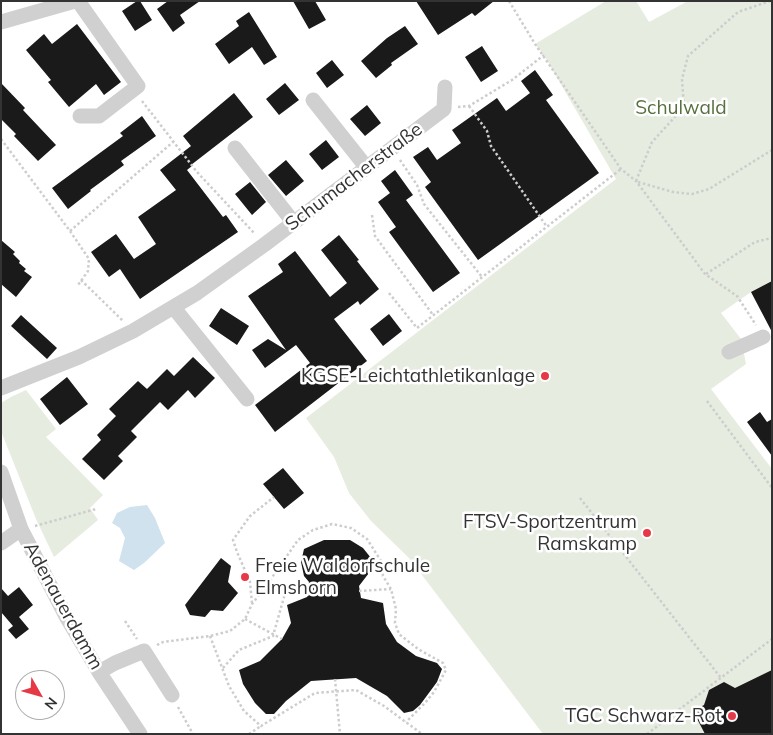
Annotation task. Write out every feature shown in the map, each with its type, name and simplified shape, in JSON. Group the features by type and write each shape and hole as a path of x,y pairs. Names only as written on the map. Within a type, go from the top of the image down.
{"street":[{"path":"1,22 58,4 77,1 138,86 99,116 80,116"},
{"path":"444,109 445,86"},
{"path":"313,100 367,168"},
{"name":"Schumacherstraße","path":"1,388 58,367 133,331 174,308 264,246 444,109"},
{"path":"235,148 294,223"},
{"path":"174,308 247,400"},
{"path":"729,352 763,337"},
{"name":"Adenauerdamm","path":"1,472 21,529 67,618 98,672 140,734"},
{"path":"1,543 21,529"},
{"path":"98,672 144,651 172,695"}],"path":[{"path":"509,1 535,44 621,169 636,181 706,274 737,296 763,337"},
{"path":"636,181 652,142 684,107 682,79 688,56 738,12 770,1"},
{"path":"444,109 469,106 512,80 544,55"},
{"path":"138,86 139,96 173,142 197,172 243,220 264,246"},
{"path":"469,106 487,131 491,146 547,227"},
{"path":"1,139 89,259 88,272 78,285"},
{"path":"70,231 173,142"},
{"path":"392,149 416,185 424,204 482,277"},
{"path":"636,181 673,192 692,194 709,189 772,150"},
{"path":"389,293 417,328 621,169"},
{"path":"372,216 375,236 433,315"},
{"path":"706,274 755,242 772,238"},
{"path":"81,280 133,331"},
{"path":"707,401 772,488"},
{"path":"252,604 250,582 236,552 233,540 250,516 274,497"},
{"path":"580,498 721,678"},
{"path":"21,529 96,509"},
{"path":"125,621 144,651 162,642 210,636 230,631 245,619 252,604 264,590 298,540 313,530 332,524 351,528 367,539 381,561 382,576 392,589 399,634 418,649 443,663 446,670 434,692 406,722"},
{"path":"360,591 392,589"},
{"path":"264,590 308,590"},
{"path":"273,636 286,590"},
{"path":"245,619 273,636 282,639"},
{"path":"210,636 229,686 244,711 261,726"},
{"path":"222,668 239,650 273,636"},
{"path":"647,734 772,639"},
{"path":"335,679 340,734"},
{"path":"249,734 315,692 356,690 384,706 422,734"},
{"path":"172,695 193,734"}],"green space":[{"name":"Schulwald","path":"606,1 636,1 649,22 688,1 772,1 772,281 751,292 721,313 741,339 746,364 711,389 772,469 772,734 543,734 409,558 371,521 349,493 334,457 306,418 616,179 544,55 535,44"},
{"path":"26,390 56,429 46,437 103,495 90,508 98,520 54,557 36,519 1,431 1,403"}],"water":[{"path":"147,505 155,518 165,543 134,570 119,561 125,538 120,528 112,523 117,513 130,507"}],"building":[{"path":"140,1 152,20 135,31 122,11"},
{"path":"168,1 200,1 180,15 185,23 173,32 157,9"},
{"path":"293,1 315,1 326,20 309,29"},
{"path":"416,1 494,1 475,16 472,13 438,35"},
{"path":"249,12 277,57 264,65 252,47 229,64 215,44 239,26 236,21"},
{"path":"77,24 121,82 104,95 96,84 69,107 48,82 51,80 26,50 44,34 52,44"},
{"path":"405,26 418,44 391,63 392,65 376,78 361,61 387,38"},
{"path":"482,46 498,71 481,82 465,57"},
{"path":"332,60 344,75 327,88 316,73"},
{"path":"535,70 553,95 546,100 599,173 478,260 425,187 431,182 413,157 428,147 437,160 461,143 452,130 497,98 506,111 530,93 521,81"},
{"path":"1,83 56,145 38,161 1,119"},
{"path":"285,83 299,100 279,115 266,99"},
{"path":"234,93 253,117 187,170 223,217 226,215 238,232 140,299 120,269 109,277 91,252 116,234 134,259 156,244 138,217 176,190 160,170 191,146 183,136"},
{"path":"367,105 381,123 365,136 350,119"},
{"path":"142,116 156,136 121,161 124,165 68,209 52,188 123,136 120,133"},
{"path":"326,140 339,157 322,170 309,154"},
{"path":"286,160 304,181 286,196 268,175"},
{"path":"395,170 413,195 406,200 460,273 433,292 389,232 396,227 378,202 390,193 381,181"},
{"path":"250,182 266,202 252,215 235,194"},
{"path":"339,235 379,289 360,305 358,301 334,319 367,361 275,432 255,405 310,363 296,345 265,368 252,350 268,339 286,350 248,296 283,272 278,264 295,251 330,297 347,283 321,250"},
{"path":"1,240 15,252 13,254 26,269 24,271 32,277 16,297 1,284"},
{"path":"772,281 772,332 751,292"},
{"path":"221,308 249,326 237,345 209,326"},
{"path":"389,314 402,331 383,346 370,329"},
{"path":"21,315 57,348 47,359 11,326"},
{"path":"193,357 215,378 195,398 188,390 168,410 160,402 131,431 137,437 118,456 123,461 104,480 82,459 101,440 97,435 116,416 109,409 138,381 147,389 167,369 174,376"},
{"path":"67,377 88,404 60,425 40,399"},
{"path":"760,412 767,422 772,419 772,456 747,422"},
{"path":"283,468 304,493 284,509 263,484"},
{"path":"324,540 350,540 363,548 371,558 372,569 359,586 361,598 383,603 386,624 397,642 416,656 437,663 442,669 437,682 420,705 413,711 404,713 387,696 356,678 311,681 286,701 274,714 266,714 255,703 243,684 239,670 260,661 282,639 291,623 287,605 307,597 309,582 304,576 301,562 304,549"},
{"path":"221,558 231,566 228,582 238,593 223,611 211,610 205,617 190,615 185,605"},
{"path":"19,587 33,605 19,617 29,629 16,639 8,630 13,626 1,612 1,588 8,596"},
{"path":"772,670 772,734 705,734 693,711 704,705 709,690 724,682 735,688"}],"place":[{"name":"KGSE-Leichtathletikanlage","path":"545,376"},
{"name":"FTSV-Sportzentrum Ramskamp","path":"647,533"},
{"name":"Freie Waldorfschule Elmshorn","path":"245,577"},
{"name":"TGC Schwarz-Rot","path":"732,716"}]}
